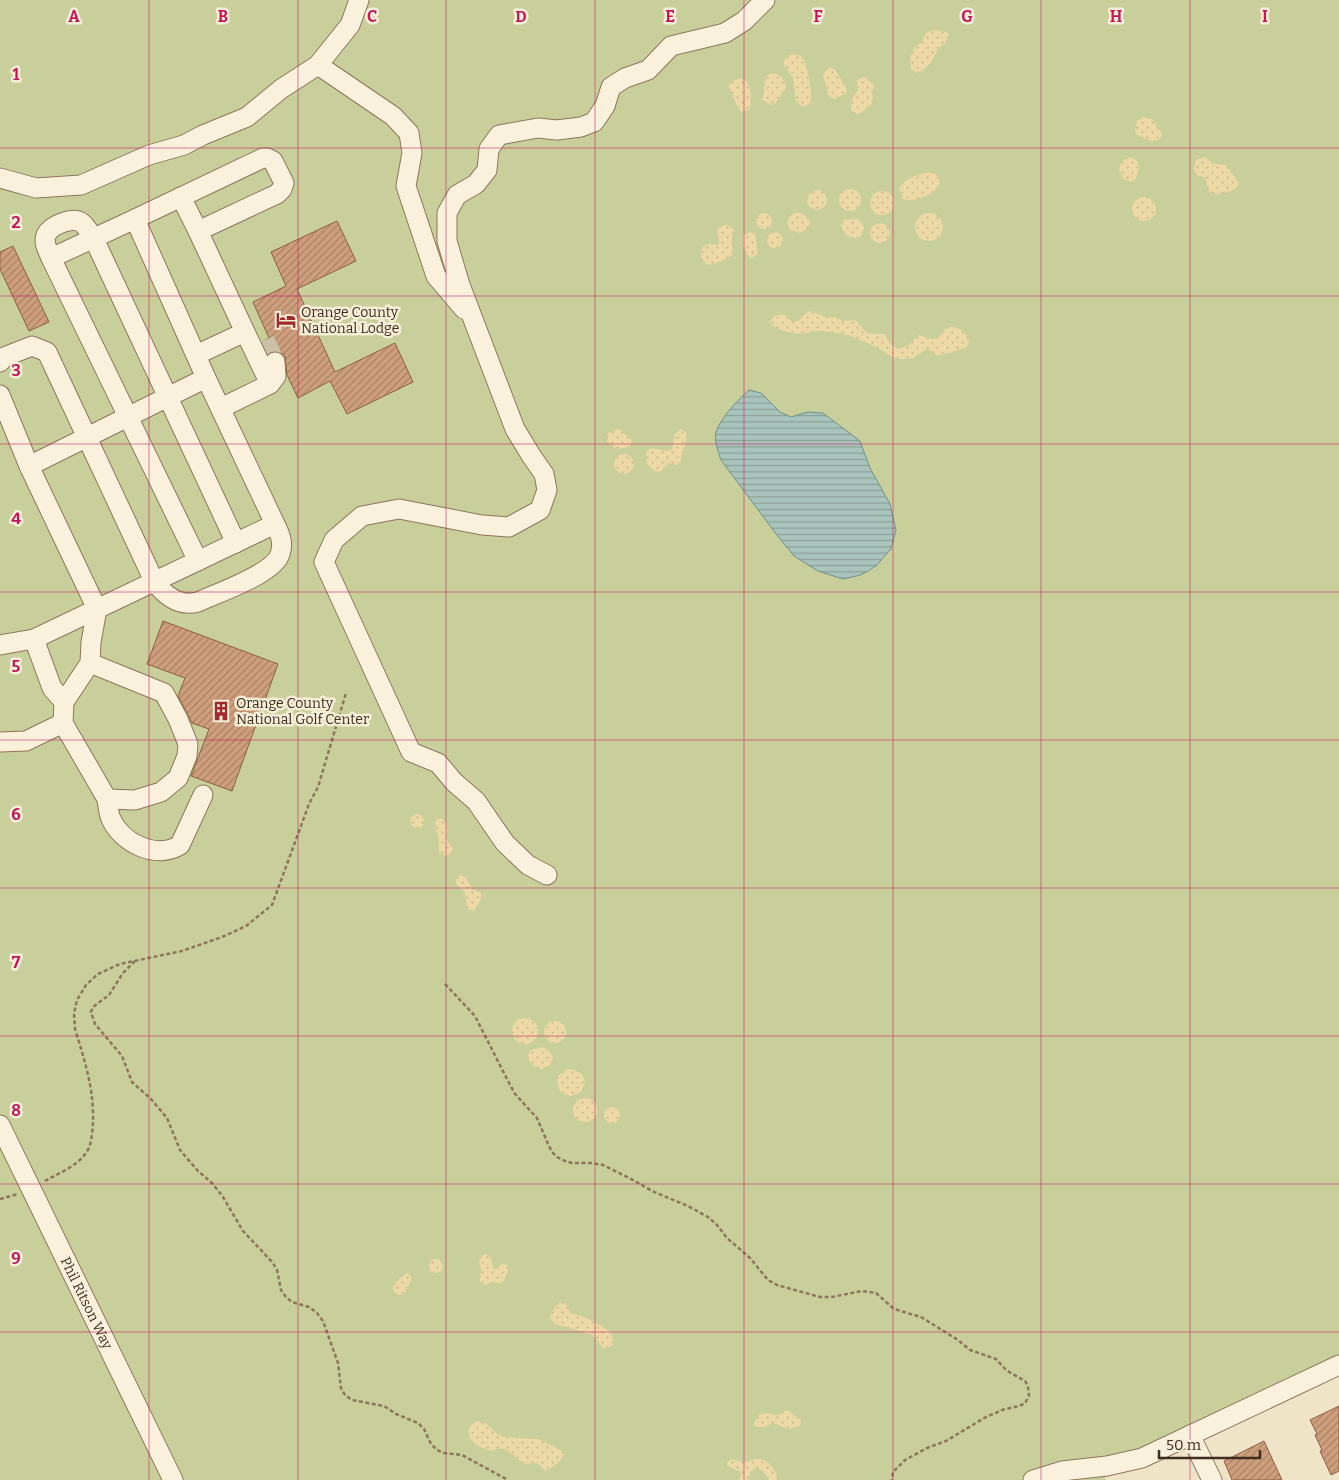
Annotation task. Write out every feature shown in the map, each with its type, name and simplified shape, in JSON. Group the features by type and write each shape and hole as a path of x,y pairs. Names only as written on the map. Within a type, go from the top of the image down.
{"street":[{"path":"0,178 36,188 81,185 149,155 184,145 203,135 247,118 281,89 318,65 350,25 358,0"},
{"path":"547,875 528,865 505,843 476,801 454,782 438,763 411,752 324,562 334,540 362,516 399,509 482,525 509,527 540,510 547,490 544,474 515,429 472,320 452,262 447,241 447,213 458,195 476,184 487,170 489,149 499,135 538,128 557,130 581,127 594,122 605,106 611,87 625,78 648,70 671,46 725,33 744,21 765,0"},
{"path":"318,65 393,116 409,133 412,153 406,186 436,276 472,320"},
{"path":"51,258 263,158 270,159 284,183 280,192 198,231"},
{"path":"181,197 270,384"},
{"path":"0,362 4,357 32,346 47,352 154,581 170,597 180,603 189,605 261,574 275,563 280,556 282,547 280,536 206,378 135,219"},
{"path":"198,561 47,250 45,237 48,232 60,224 76,220 81,222 94,239 236,543"},
{"path":"196,355 246,332 265,340"},
{"path":"221,408 270,384 276,376 275,362"},
{"path":"29,466 206,378"},
{"path":"0,395 29,466 97,608 91,642 90,663 64,702 64,723 108,799 111,820 131,842 144,848 165,851 173,849 180,845 203,795"},
{"path":"0,645 34,639 275,524"},
{"path":"34,639 52,688 64,702"},
{"path":"90,663 164,693 178,719 188,744 187,756 178,778 161,792 135,800 108,799"},
{"path":"0,742 26,741 64,723"},
{"name":"Phil Ritson Way","path":"0,1125 173,1480"},
{"path":"1033,1480 1062,1471 1107,1466 1142,1458 1339,1365"},
{"path":"1190,1435 1212,1480"}],"path":[{"path":"0,1199 14,1196 30,1189 66,1170 85,1154 89,1148 92,1129 92,1096 86,1063 75,1029 77,1000 86,986 98,974 120,964 182,951 222,937 246,926 272,905 309,804 318,787 346,693"},
{"path":"134,961 123,973 109,995 93,1008 91,1012 95,1024 122,1056 132,1082 168,1118 180,1150 198,1171 212,1183 223,1197 243,1231 273,1263 286,1297 292,1302 309,1307 323,1321 338,1363 341,1388 345,1395 352,1400 384,1406 396,1414 418,1423 437,1450 444,1454 462,1456 508,1480"},
{"path":"445,984 476,1016 508,1081 522,1103 537,1118 552,1152 565,1162 603,1165 635,1180 652,1191 688,1206 708,1217 718,1225 727,1238 750,1258 768,1280 777,1285 820,1298 862,1291 876,1293 894,1309 921,1317 958,1340 970,1350 996,1359 1011,1374 1025,1381 1028,1386 1029,1396 1025,1403 986,1417 946,1441 927,1448 905,1460 893,1472 892,1480"}],"green space":[{"path":"0,0 1339,0 1339,1356 1103,1473 1106,1480 0,1480"}],"sand":[{"path":"933,30 947,32 949,35 945,43 938,49 931,63 916,73 911,69 910,59 913,50 922,42 926,33"},
{"path":"793,54 801,56 809,76 811,99 803,107 796,101 793,78 783,63 787,56"},
{"path":"829,68 835,69 847,90 847,92 836,99 829,97 823,74"},
{"path":"773,73 782,78 786,88 775,104 770,105 762,99 765,80 767,76"},
{"path":"864,77 874,85 872,93 873,103 857,114 851,110 852,99 858,90 857,80"},
{"path":"740,78 749,86 751,95 750,109 742,112 738,108 729,86 731,82"},
{"path":"1143,117 1152,119 1162,134 1159,140 1151,141 1137,135 1135,130 1137,121"},
{"path":"1129,157 1136,160 1139,166 1135,180 1130,182 1122,177 1119,171 1121,162"},
{"path":"1204,157 1214,164 1226,165 1239,183 1237,186 1227,192 1211,193 1207,188 1206,178 1197,175 1194,169 1196,160"},
{"path":"932,172 938,177 939,183 937,188 924,197 909,200 903,199 899,189 905,182 917,175"},
{"path":"850,189 858,192 861,200 858,208 850,211 842,208 839,200 842,192"},
{"path":"817,190 824,193 827,200 824,207 817,210 810,207 807,200 810,193"},
{"path":"882,191 887,192 893,198 893,208 887,214 882,215 877,214 871,208 870,203 871,198 877,192"},
{"path":"1144,197 1152,201 1156,209 1152,217 1144,221 1136,217 1132,209 1136,201"},
{"path":"798,212 806,216 810,222 808,228 800,233 790,230 787,222 791,215"},
{"path":"761,213 767,213 772,218 770,227 761,229 756,224 756,218"},
{"path":"929,213 939,217 943,227 939,237 929,241 919,237 915,227 919,217"},
{"path":"857,219 864,227 858,239 846,235 841,226 843,220"},
{"path":"880,223 887,226 890,233 887,240 880,243 873,240 870,233 873,226"},
{"path":"727,224 734,230 732,255 714,264 706,264 701,257 702,247 709,244 718,245 717,229"},
{"path":"750,232 755,233 758,254 752,258 749,257 742,243 744,235"},
{"path":"775,232 783,240 775,248 767,240"},
{"path":"810,311 828,318 836,317 843,321 855,320 868,334 885,334 891,345 898,349 909,345 919,335 935,339 945,329 951,327 961,330 969,341 967,347 948,353 937,355 928,349 915,357 900,359 848,335 816,331 803,334 792,333 777,328 770,323 773,317 780,315 785,315 796,322"},
{"path":"619,429 631,439 632,443 629,447 617,449 607,441 608,433"},
{"path":"681,429 686,432 687,436 680,462 677,465 669,463 661,471 656,472 647,464 646,452 651,448 667,451 672,449 675,434"},
{"path":"624,454 631,457 634,464 631,471 624,474 617,471 614,464 617,457"},
{"path":"414,814 420,814 424,821 420,828 414,828 410,824 410,818"},
{"path":"441,818 447,825 446,839 453,849 450,854 445,856 439,852 435,822"},
{"path":"461,875 466,878 472,889 481,893 481,899 474,911 467,909 465,892 456,884 456,877"},
{"path":"525,1018 534,1022 538,1031 534,1040 525,1044 516,1040 512,1031 516,1022"},
{"path":"555,1021 563,1024 566,1032 563,1040 555,1043 547,1040 544,1032 547,1024"},
{"path":"542,1047 548,1050 553,1057 550,1065 541,1069 531,1064 527,1057 531,1050"},
{"path":"568,1069 579,1072 585,1082 581,1092 570,1096 560,1091 557,1081 558,1076"},
{"path":"585,1098 593,1102 597,1110 593,1118 585,1122 577,1118 573,1110 577,1102"},
{"path":"609,1107 615,1107 620,1112 618,1121 609,1123 604,1118 604,1112"},
{"path":"486,1254 491,1258 494,1270 502,1264 508,1265 508,1271 503,1283 493,1282 485,1285 480,1282 481,1270 479,1261"},
{"path":"433,1259 439,1259 443,1266 439,1273 433,1273 429,1269 429,1263"},
{"path":"407,1273 411,1276 411,1281 404,1294 399,1295 393,1291 393,1287"},
{"path":"560,1302 566,1304 570,1313 590,1320 605,1329 613,1339 613,1345 603,1348 593,1335 553,1323 551,1314"},
{"path":"787,1410 801,1420 800,1426 788,1429 773,1423 763,1427 756,1427 754,1425 757,1417 762,1414 777,1415"},
{"path":"477,1421 487,1424 496,1433 504,1437 538,1439 563,1451 564,1454 560,1461 546,1471 537,1463 525,1464 505,1449 491,1451 472,1441 469,1430 472,1424"},
{"path":"732,1459 745,1462 756,1459 764,1460 776,1472 777,1480 769,1480 763,1471 757,1468 750,1472 748,1480 739,1480 741,1475 739,1471 727,1466 727,1462"}],"water":[{"path":"749,390 761,393 780,412 791,417 808,412 823,413 860,441 870,468 890,504 896,530 891,549 876,566 861,575 843,579 818,571 794,556 721,460 716,442 718,426"}],"building":[{"name":"Orange County National Lodge","path":"337,221 356,261 297,289 335,372 395,343 413,382 347,414 330,381 298,398 287,375 285,356 275,351 268,354 262,342 269,338 253,302 286,286 271,252"},
{"path":"13,246 49,322 29,331 0,269 0,252"},
{"name":"Orange County National Golf Center","path":"163,621 278,664 232,791 191,776 209,729 192,723 178,696 185,678 147,664"},
{"path":"1339,1406 1339,1471 1331,1475 1320,1451 1322,1450 1315,1435 1317,1434 1310,1420"},
{"path":"1264,1441 1282,1480 1232,1480 1224,1461"}],"tunnel":[{"path":"265,340 275,362"}],"place":[{"name":"Orange County National Lodge","path":"286,320"},
{"name":"Orange County National Golf Center","path":"221,711"}]}
